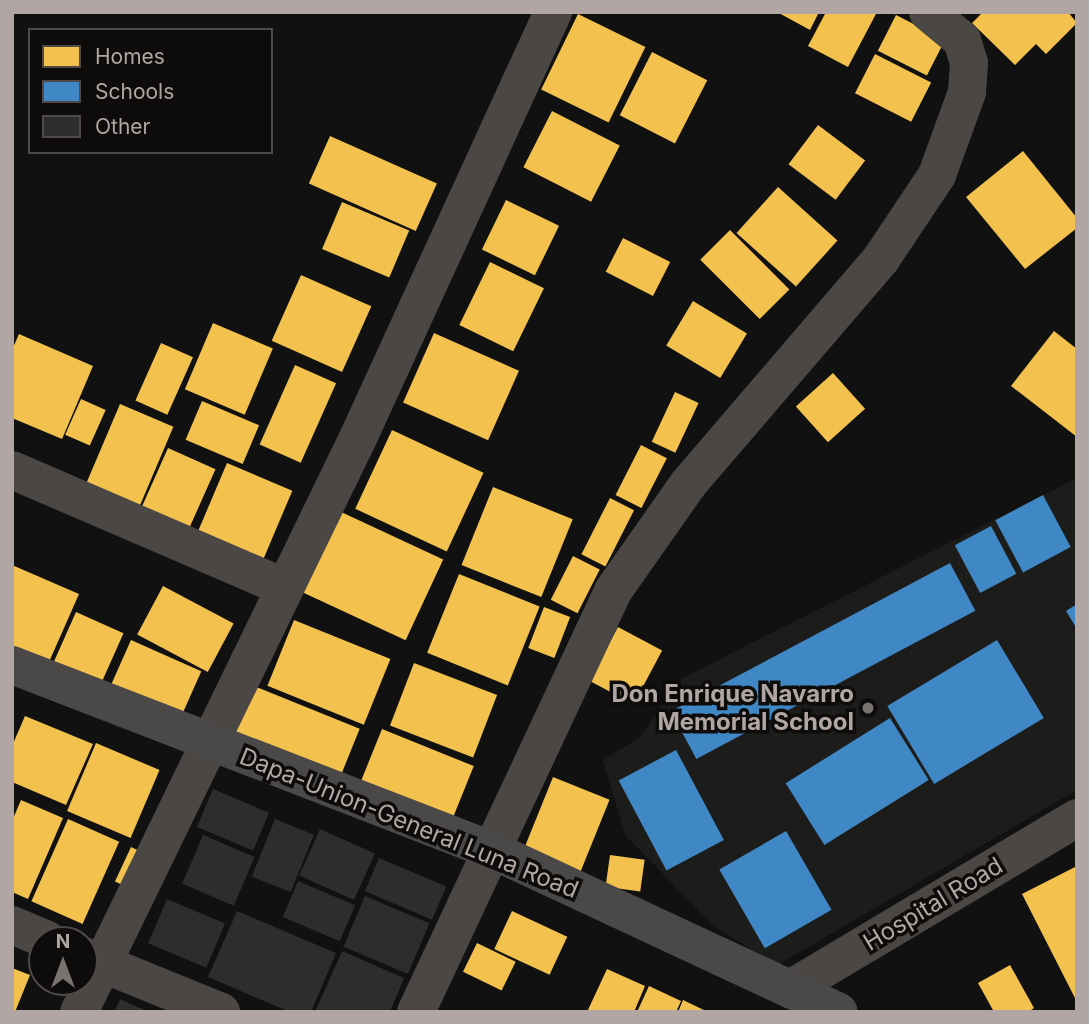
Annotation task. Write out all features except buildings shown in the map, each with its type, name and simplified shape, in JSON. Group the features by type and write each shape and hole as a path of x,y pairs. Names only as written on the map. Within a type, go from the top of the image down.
{"main road":[{"name":"Dapa-Union-General Luna Road","path":"12,665 496,852 839,1012"}],"street":[{"path":"98,953 211,743 281,586 358,438 553,12"},
{"path":"416,1012 496,852 613,592 689,483 880,259 937,175 967,92 969,63 962,40 928,12"},
{"path":"12,470 281,586"},
{"name":"Hospital Road","path":"790,989 1077,818"},
{"path":"98,962 221,1012"}],"shaded area":[{"name":"Don Enrique Navarro Memorial School","path":"1077,478 1077,790 776,966 714,926 625,835 603,760 640,737 679,680"}],"place":[{"name":"Don Enrique Navarro Memorial School","path":"868,708"}]}
